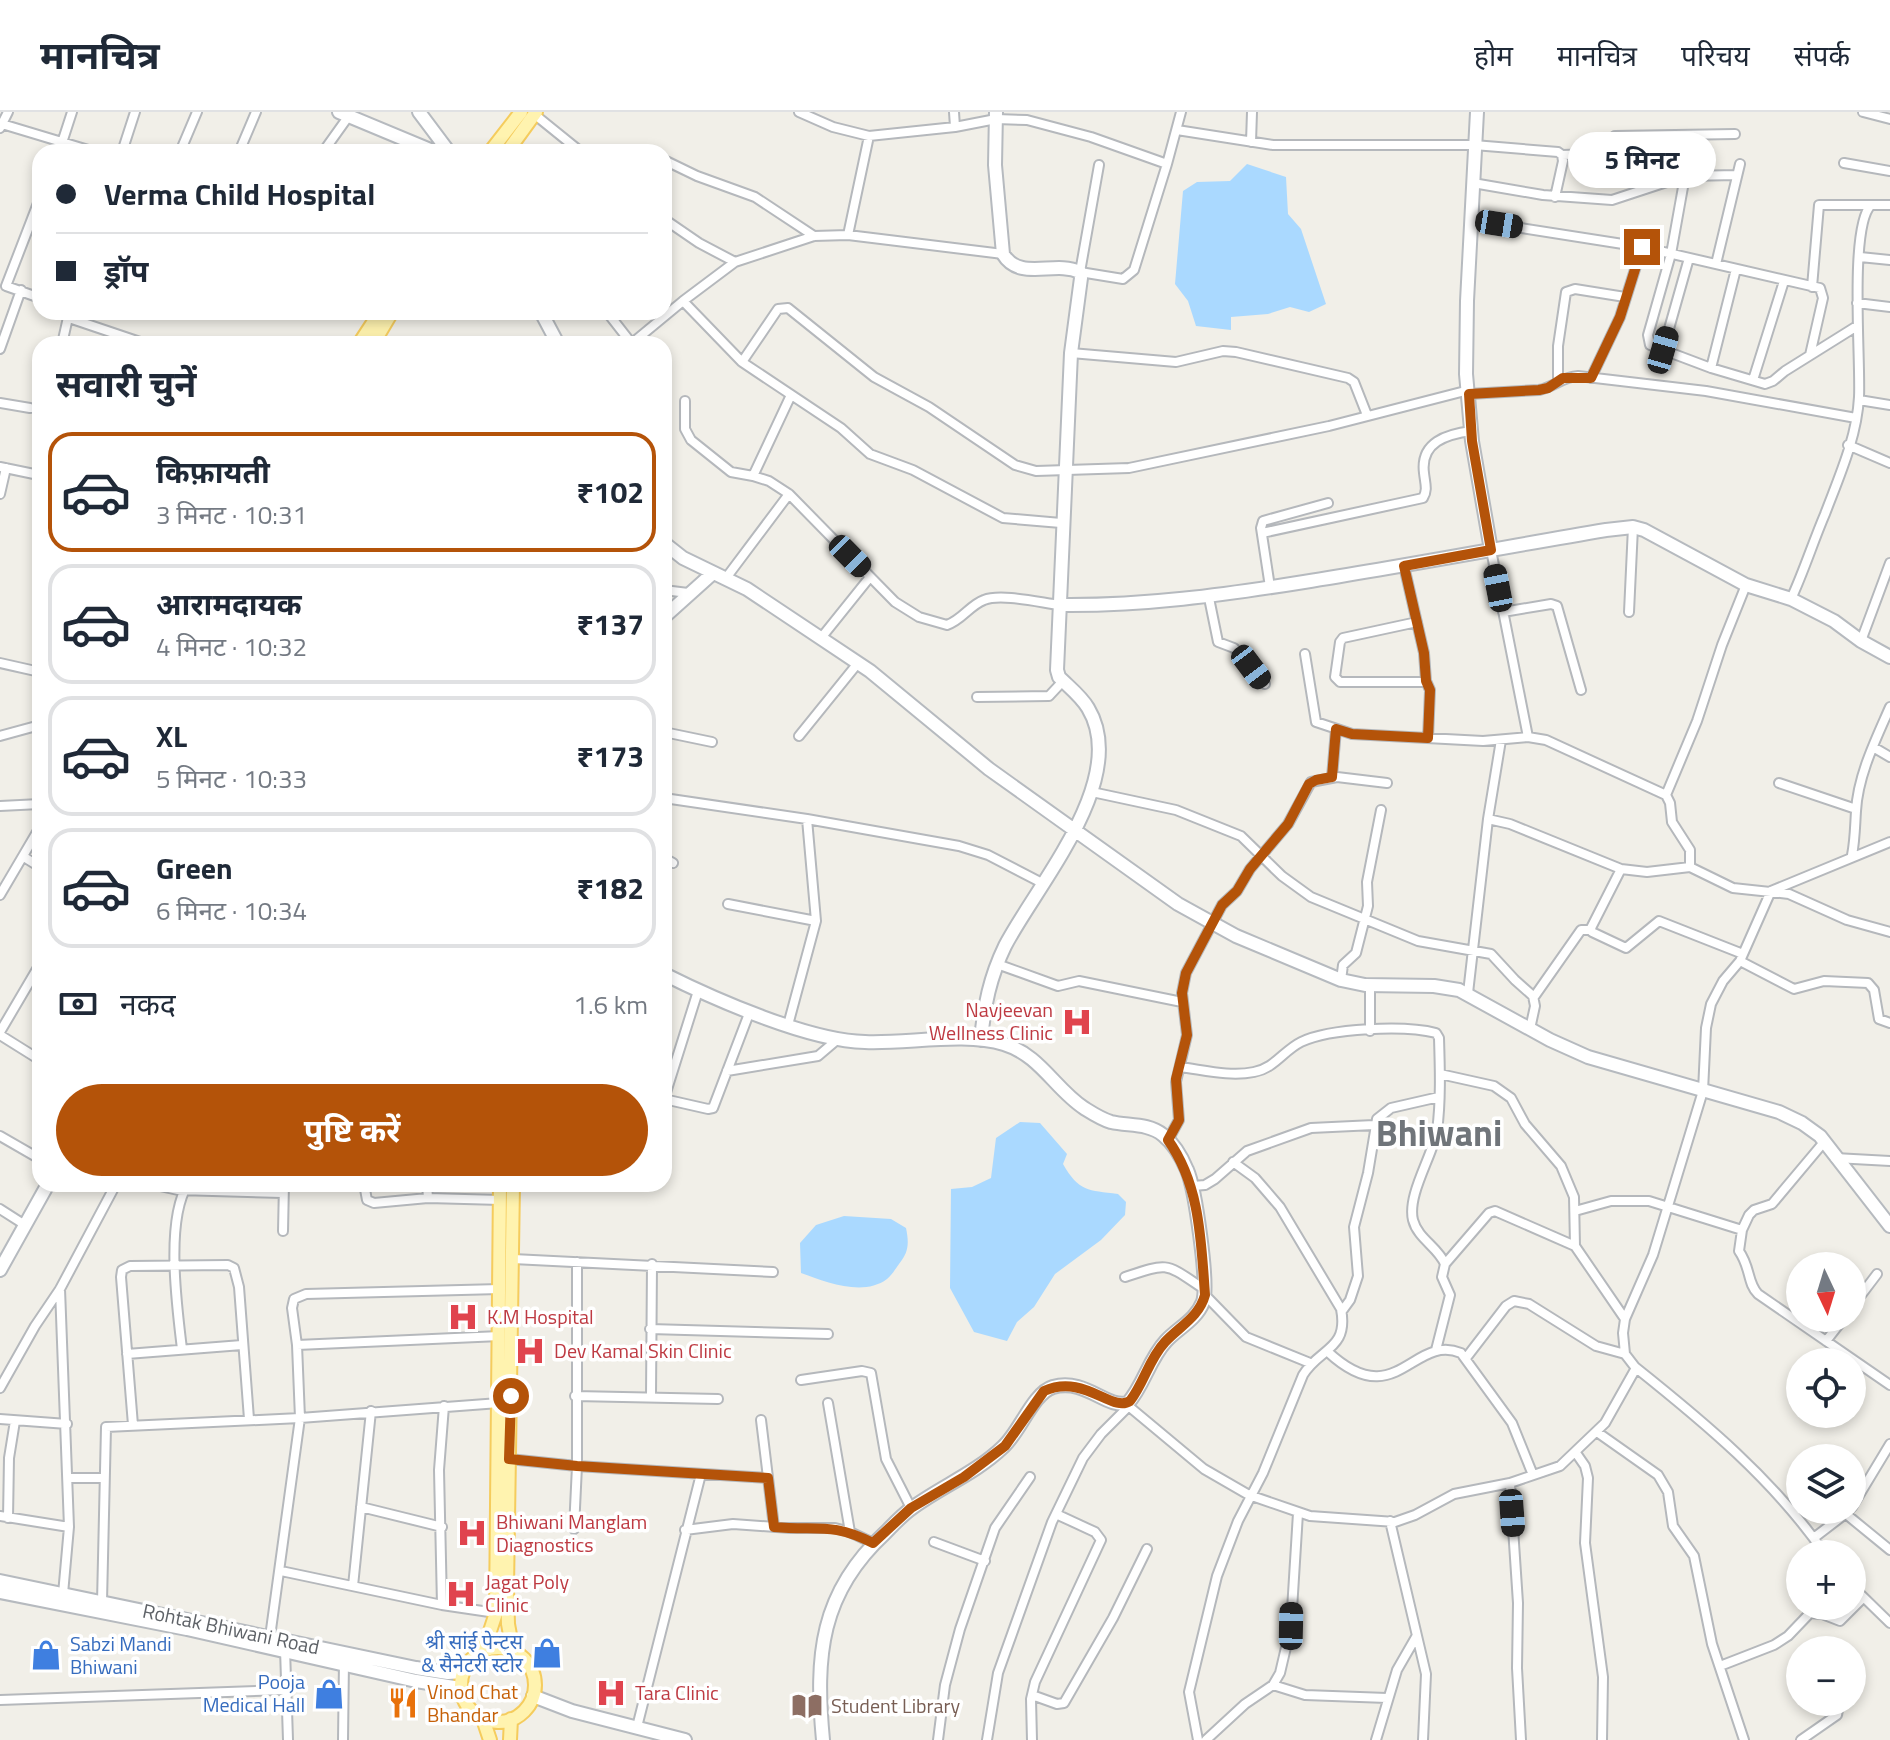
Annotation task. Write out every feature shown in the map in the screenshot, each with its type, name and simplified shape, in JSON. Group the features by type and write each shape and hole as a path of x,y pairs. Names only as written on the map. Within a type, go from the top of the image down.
{"main road":[{"path":"498,144 530,113"},
{"path":"512,144 530,113"},
{"path":"500,1192 500,1289 506,1335 509,1459 507,1588 508,1624 513,1651"},
{"path":"479,1652 496,1613 499,1403 513,1259 513,1192"},
{"path":"490,1648 513,1651 529,1665 534,1675 533,1696 528,1706 511,1719 483,1719 467,1706 460,1688 462,1672 479,1652 490,1648"},
{"path":"483,1719 490,1740"},
{"path":"510,1740 511,1719"}],"street":[{"path":"8,112 1,126 69,144"},
{"path":"63,142 72,112"},
{"path":"125,144 135,112"},
{"path":"183,144 197,112"},
{"path":"242,144 256,112"},
{"path":"419,112 443,144"},
{"path":"799,112 833,127 869,136 955,127 996,116 1027,120 1091,137 1167,164"},
{"path":"954,112 955,127"},
{"path":"996,116 995,165 1003,254 1008,263 1018,269 1067,268 1123,279 1134,270 1181,112"},
{"path":"1251,142 1252,112"},
{"path":"1477,112 1466,356 1472,431 1491,550 1528,737"},
{"path":"1863,112 1890,119"},
{"path":"530,113 571,144"},
{"path":"327,144 344,114 416,144"},
{"path":"1177,130 1299,146 1474,145 1558,152 1562,155 1593,154 1615,136 1735,134"},
{"path":"848,235 869,136"},
{"path":"1555,197 1562,155"},
{"path":"1844,163 1890,171"},
{"path":"672,164 755,197 814,236"},
{"path":"1716,264 1740,164"},
{"path":"981,1040 985,998 997,964 1074,831 1092,792 1098,753 1095,728 1086,704 1063,681 1057,670 1061,523 1071,353 1080,272 1099,165"},
{"path":"1473,183 1555,197 1612,200 1685,176 1737,175"},
{"path":"1685,176 1671,254 1648,335 1650,345 1711,368 1770,383 1857,326"},
{"path":"1812,287 1819,205 1890,205"},
{"path":"1791,599 1808,561 1856,418 1859,400 1857,303 1860,257 1866,211 1871,205"},
{"path":"1470,220 1642,247 1820,288 1823,298 1810,355"},
{"path":"672,224 735,262"},
{"path":"32,228 3,285 32,295"},
{"path":"672,310 735,262 814,236 848,235 1003,254"},
{"path":"1591,378 1620,317 1642,247"},
{"path":"1860,257 1890,260"},
{"path":"1663,350 1689,258"},
{"path":"1711,368 1736,269"},
{"path":"1753,380 1784,281"},
{"path":"1558,381 1558,346 1566,292 1575,289 1625,297"},
{"path":"0,349 21,290"},
{"path":"683,301 742,362 841,428 870,454 913,470 992,514 1015,521 1061,523"},
{"path":"1857,303 1890,307"},
{"path":"742,362 778,309 788,308 874,377 929,407 1015,465 1036,471 1129,468 1329,426 1469,392 1539,390 1570,377 1706,391 1856,418"},
{"path":"82,320 125,336"},
{"path":"613,320 626,336"},
{"path":"641,336 660,320"},
{"path":"1071,353 1176,362 1223,351 1236,352 1348,378 1354,382 1367,415"},
{"path":"753,476 791,395"},
{"path":"1859,400 1890,405"},
{"path":"685,401 685,429 691,440 731,472 769,481 789,494 906,610 944,625 956,621 982,600 1101,606 1209,598 1633,527 1746,585 1791,599 1834,621 1890,657"},
{"path":"0,403 30,408"},
{"path":"1262,533 1423,498 1426,492 1423,463 1426,453 1445,435 1472,431"},
{"path":"1848,445 1890,463"},
{"path":"0,494 3,467 32,474"},
{"path":"726,578 789,494"},
{"path":"1270,587 1261,524 1267,518 1328,503"},
{"path":"1629,612 1633,527"},
{"path":"672,549 683,558 726,578 858,663 916,707 979,762 1178,904 1210,923 1341,980 1370,985 1434,986 1468,993 1530,1029 1588,1057 1779,1112 1802,1123 1824,1142 1890,1226"},
{"path":"1861,641 1890,563"},
{"path":"1404,566 1424,653 1430,695 1428,738"},
{"path":"672,609 713,573"},
{"path":"821,638 870,577"},
{"path":"1666,795 1697,721 1746,585"},
{"path":"672,591 688,593"},
{"path":"1209,598 1218,642 1234,648 1265,684"},
{"path":"1503,612 1551,604 1557,606 1581,690"},
{"path":"1417,622 1343,638 1335,677 1340,682 1426,682"},
{"path":"1305,654 1316,722 1352,734 1501,740 1528,737 1546,740 1666,795 1672,822 1690,850 1690,867"},
{"path":"0,663 32,670"},
{"path":"799,736 858,663"},
{"path":"977,697 1049,696 1063,681"},
{"path":"1852,855 1857,828 1856,809 1873,747 1890,707"},
{"path":"0,736 32,727"},
{"path":"1332,777 1336,729"},
{"path":"672,734 712,742"},
{"path":"1468,993 1488,819 1501,740"},
{"path":"1873,747 1890,757"},
{"path":"1168,1140 1179,1120 1176,1079 1187,1035 1182,1002 1184,979 1210,923 1223,902 1237,891 1250,869 1288,824 1311,782 1332,777 1387,783"},
{"path":"1779,783 1856,809"},
{"path":"1092,792 1182,812 1241,836 1301,891 1418,941 1495,956 1534,997"},
{"path":"672,799 807,819 975,850 1044,884"},
{"path":"0,806 32,804"},
{"path":"1341,980 1343,965 1356,953 1368,906 1367,882 1381,810"},
{"path":"788,1025 816,921 807,819"},
{"path":"1488,819 1510,824 1621,869 1647,872 1690,867 1733,888 1796,896 1847,920 1890,932"},
{"path":"0,895 32,842"},
{"path":"1817,1540 1794,1511 1715,1434 1636,1368 1625,1354 1623,1333 1625,1319 1653,1255 1703,1091 1706,1028 1711,1004 1723,981 1742,958 1771,891 1852,855 1890,842"},
{"path":"24,857 32,862"},
{"path":"1591,930 1621,869"},
{"path":"728,904 816,921"},
{"path":"1530,1029 1534,997 1581,930 1591,930 1626,948 1659,921 1742,958 1794,989 1824,981 1868,983 1874,990 1879,1019 1890,1023"},
{"path":"997,964 1058,986 1079,981 1182,1002"},
{"path":"672,978 788,1025 838,1039 863,1043 981,1040 1005,1044 1030,1057 1072,1099 1097,1116 1115,1123 1150,1127 1168,1140 1180,1156 1193,1186 1204,1292 1202,1305 1160,1348 1134,1397 1092,1444 1056,1514 998,1673 987,1740"},
{"path":"32,980 0,1034 32,1055"},
{"path":"1370,985 1370,1031"},
{"path":"672,1074 698,991"},
{"path":"672,1101 712,1109 750,1011"},
{"path":"1180,1067 1233,1073 1254,1072 1273,1065 1291,1048 1311,1038 1370,1031 1436,1033 1439,1038 1440,1074 1434,1140 1413,1201 1412,1213 1417,1231 1445,1264"},
{"path":"727,1071 818,1056 838,1039"},
{"path":"1440,1074 1494,1086 1511,1098 1525,1124 1561,1166 1574,1197 1575,1246"},
{"path":"1198,1740 1189,1699 1190,1685 1217,1576 1249,1495 1263,1473 1310,1363 1328,1352 1339,1335 1342,1311 1350,1300 1358,1276 1354,1227 1368,1173 1374,1125 1383,1112 1439,1097"},
{"path":"1193,1186 1209,1183 1247,1151 1315,1127 1374,1125"},
{"path":"0,1136 32,1154"},
{"path":"1824,1142 1772,1204 1751,1213 1742,1230 1738,1248 1749,1265 1753,1289 1890,1385"},
{"path":"1834,1158 1890,1161"},
{"path":"1233,1162 1255,1178 1280,1207 1342,1311"},
{"path":"0,1270 44,1192"},
{"path":"0,1388 60,1289 112,1192"},
{"path":"182,1349 173,1265 185,1192"},
{"path":"283,1231 284,1192"},
{"path":"366,1192 371,1203 428,1198 501,1200"},
{"path":"428,1192 428,1198"},
{"path":"1575,1211 1618,1200 1649,1201 1742,1230"},
{"path":"0,1209 25,1225"},
{"path":"1436,1350 1450,1295 1442,1277 1445,1264 1489,1213 1495,1211 1575,1246 1625,1319"},
{"path":"513,1259 773,1272"},
{"path":"574,1529 577,1262"},
{"path":"651,1396 652,1264"},
{"path":"133,1425 122,1270 130,1266 228,1265 234,1268 239,1287 249,1419"},
{"path":"1125,1277 1155,1267 1169,1266 1204,1292 1246,1337 1310,1363"},
{"path":"1866,1289 1877,1274"},
{"path":"60,1289 69,1527 63,1594"},
{"path":"270,1637 300,1418 292,1308 294,1299 299,1295 500,1289"},
{"path":"1466,1358 1503,1309 1511,1302 1519,1301 1529,1304 1596,1346 1625,1354"},
{"path":"650,1329 828,1334"},
{"path":"1826,1341 1833,1332"},
{"path":"297,1345 506,1335"},
{"path":"127,1354 242,1345"},
{"path":"1328,1352 1357,1373 1376,1377 1396,1373 1436,1350 1457,1351 1466,1358 1512,1423 1533,1475"},
{"path":"823,1740 819,1689 821,1656 830,1613 838,1590 850,1570 873,1543 911,1508 964,1477 1005,1446 1044,1391 1060,1386 1078,1386 1118,1404 1128,1405 1204,1469 1249,1495 1298,1513 1390,1521 1407,1519 1454,1494 1510,1483 1560,1466 1597,1432 1636,1368"},
{"path":"801,1380 862,1371 871,1373 886,1459 911,1508"},
{"path":"575,1396 718,1399"},
{"path":"102,1602 105,1428 499,1403"},
{"path":"828,1403 850,1532"},
{"path":"442,1605 439,1470 444,1406"},
{"path":"353,1586 371,1411"},
{"path":"0,1419 67,1424"},
{"path":"761,1420 774,1527"},
{"path":"15,1421 4,1457 4,1517 69,1527"},
{"path":"1597,1432 1666,1484 1673,1526 1694,1556 1712,1644 1744,1740"},
{"path":"1866,1483 1890,1444"},
{"path":"1576,1453 1585,1466 1588,1478 1585,1543 1603,1677 1602,1740"},
{"path":"509,1459 768,1478"},
{"path":"637,1727 701,1474"},
{"path":"938,1740 953,1651 998,1522 1030,1477"},
{"path":"68,1478 103,1478"},
{"path":"1510,1483 1518,1603 1517,1668 1521,1740"},
{"path":"361,1507 442,1527"},
{"path":"1206,1740 1245,1704 1273,1685 1280,1673 1291,1626 1298,1513"},
{"path":"1032,1740 1032,1695 1038,1674 1101,1540 1095,1532 1056,1514"},
{"path":"1390,1521 1426,1674 1423,1740"},
{"path":"685,1530 733,1524 824,1527 850,1532 873,1543"},
{"path":"1815,1537 1831,1524"},
{"path":"1863,1524 1890,1550"},
{"path":"934,1542 985,1561"},
{"path":"1032,1695 1057,1704 1064,1703 1113,1618 1147,1549"},
{"path":"281,1571 442,1605 496,1613"},
{"name":"Rohtak Bhiwani Road","path":"0,1581 270,1637 285,1646"},
{"path":"0,1592 344,1658 416,1681 460,1688"},
{"path":"1866,1601 1890,1623"},
{"path":"1720,1666 1774,1645 1803,1620"},
{"path":"1376,1740 1399,1665 1416,1637"},
{"path":"285,1646 288,1740"},
{"path":"343,1740 344,1658"},
{"name":"Rohtak Bhiwani Road","path":"344,1658 435,1672 462,1672"},
{"path":"1273,1685 1305,1695 1387,1698"},
{"path":"0,1700 285,1690"},
{"path":"533,1696 572,1711 685,1740"},
{"path":"1801,1740 1836,1716"}],"water":[{"path":"1247,164 1286,177 1288,214 1301,229 1326,304 1309,312 1290,307 1268,314 1231,317 1231,330 1196,326 1188,301 1175,284 1183,191 1197,182 1230,181"},
{"path":"1020,1122 1040,1123 1067,1154 1063,1164 1080,1185 1118,1194 1126,1202 1125,1215 1101,1240 1055,1274 1034,1307 1017,1322 1007,1341 974,1332 950,1288 951,1189 972,1187 991,1178 996,1138"},
{"path":"844,1216 891,1219 906,1228 906,1251 887,1279 867,1287 856,1287 833,1284 801,1273 800,1243 816,1225"}],"place":[{"name":"Navjeevan Wellness Clinic","path":"1077,1022"},
{"name":"K.M Hospital","path":"463,1317"},
{"name":"Dev Kamal Skin Clinic","path":"530,1351"},
{"name":"Bhiwani Manglam Diagnostics","path":"472,1533"},
{"name":"Jagat Poly Clinic","path":"461,1594"},
{"name":"श्री सांई पेन्ट्स & सैनेटरी स्टोर","path":"547,1653"},
{"name":"Sabzi Mandi Bhiwani","path":"46,1655"},
{"name":"Tara Clinic","path":"611,1693"},
{"name":"Pooja Medical Hall","path":"329,1694"},
{"name":"Vinod Chat Bhandar","path":"403,1703"},
{"name":"Student Library","path":"807,1706"}],"district":[{"name":"Bhiwani","path":"1439,1133"}],"route":[{"path":"511,1396 509,1459 768,1478 774,1527 835,1528 873,1543 911,1508 964,1477 1005,1446 1044,1391 1070,1385 1087,1388 1118,1404 1126,1404 1134,1397 1160,1348 1193,1317 1205,1295 1193,1186 1180,1156 1168,1140 1177,1127 1180,1111 1176,1079 1187,1035 1182,1002 1186,973 1210,923 1288,824 1309,784 1332,777 1336,729 1352,734 1428,738 1430,690 1404,566 1491,550 1472,441 1469,394 1539,390 1563,378 1591,378 1620,317 1642,247"}]}
